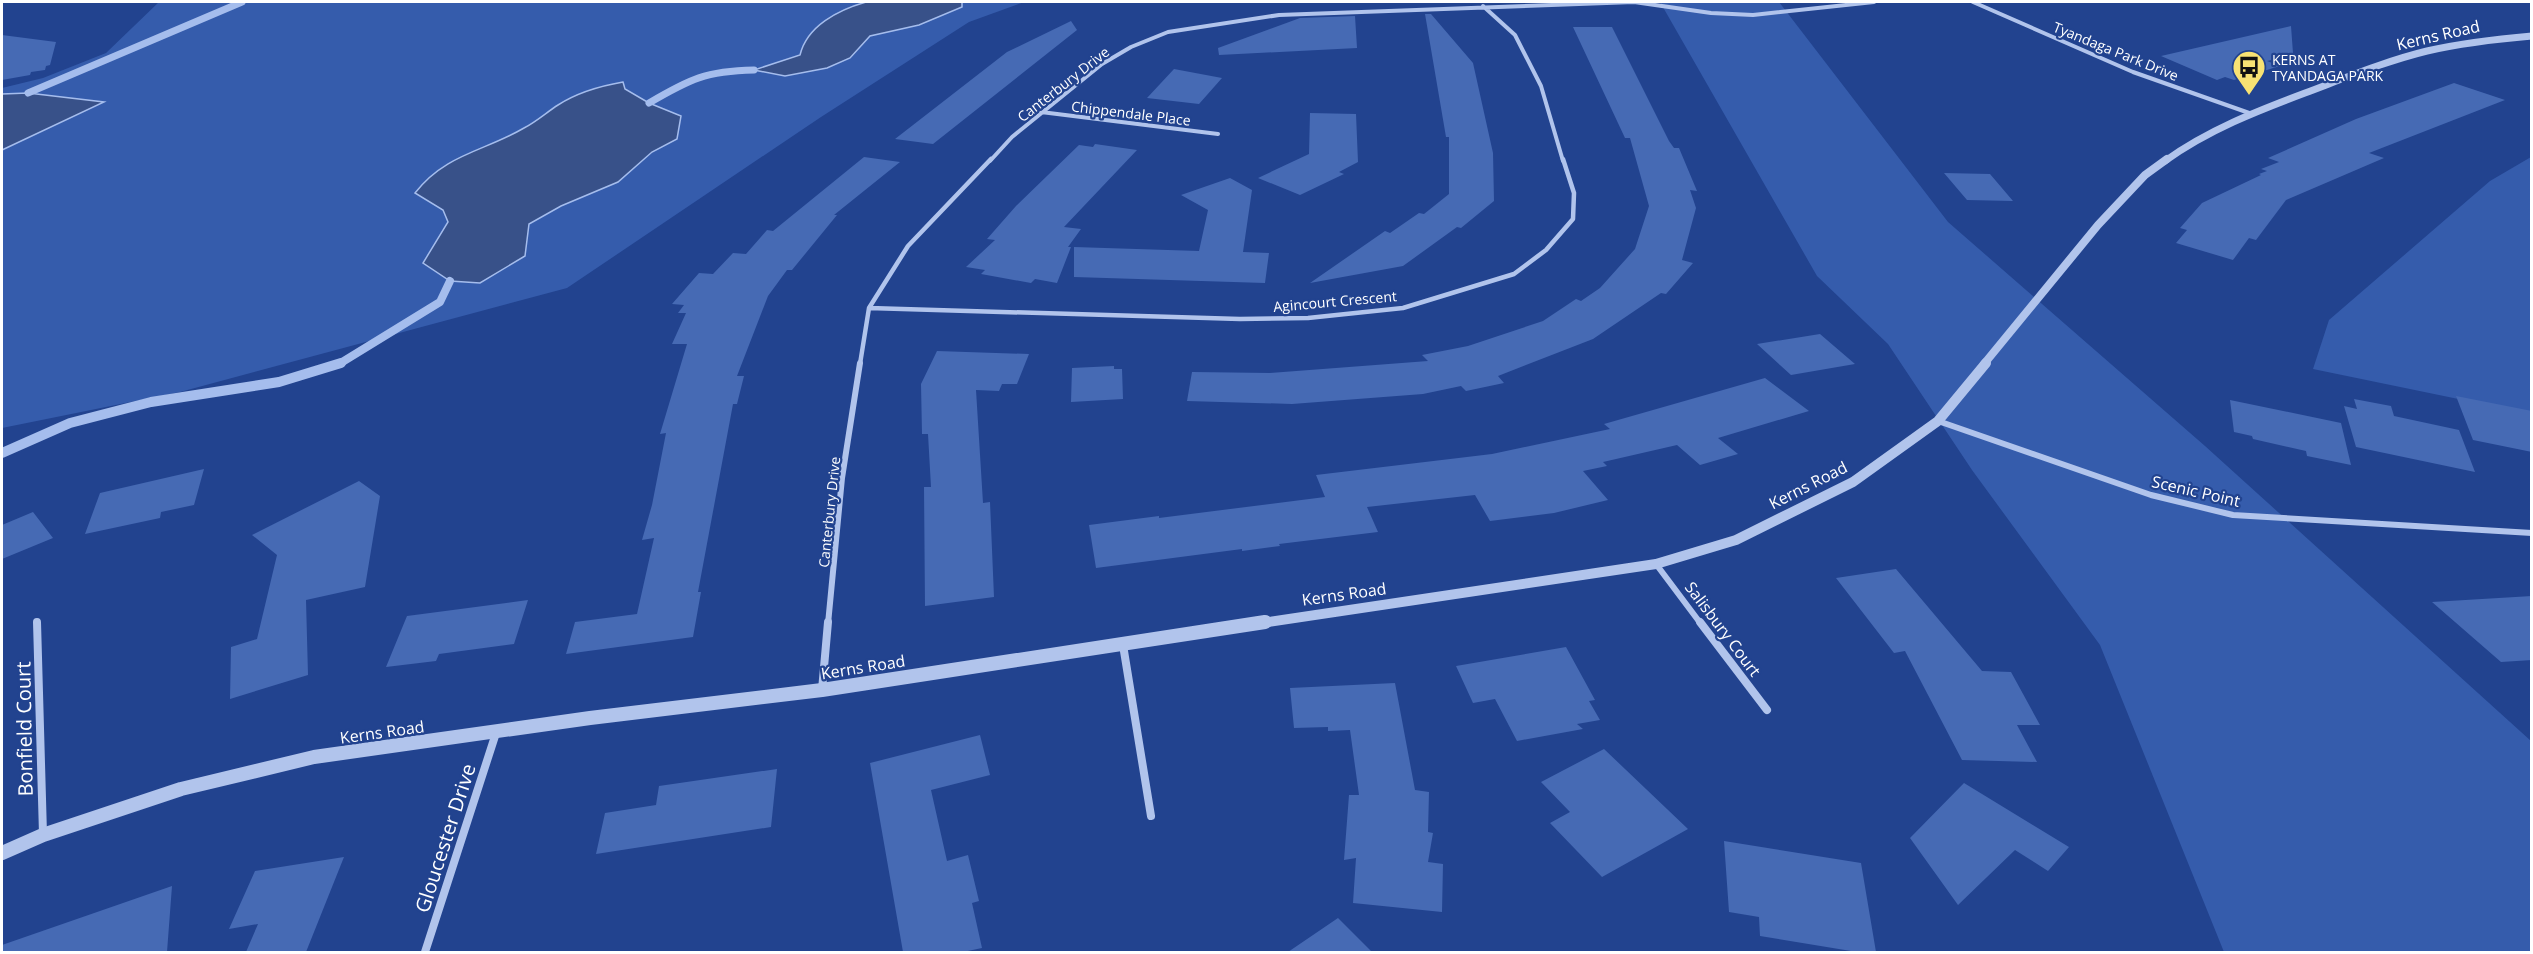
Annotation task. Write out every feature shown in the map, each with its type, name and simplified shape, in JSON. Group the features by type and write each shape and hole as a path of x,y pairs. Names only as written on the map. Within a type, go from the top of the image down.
{"street":[{"name":"Canterbury Drive","path":"822,690 842,478 869,308 908,246 1012,136 1102,64 1131,47 1168,32 1279,15 1634,2 1711,13 1753,15 1874,2"},
{"name":"Tyandaga Park Drive","path":"1973,2 2133,72 2252,114"},
{"name":"Agincourt Crescent","path":"869,308 1240,319 1308,318 1403,308 1514,274 1546,250 1573,219 1574,193 1549,117 1542,86 1530,60 1515,35 1483,6"},
{"name":"Kerns Road","path":"2,853 43,835 182,789 314,758 590,718 822,690 1656,564 1736,540 1853,482 1938,421 2098,225 2145,175 2187,145 2252,114 2363,71 2427,51 2488,40 2532,36"},
{"name":"Chippendale Place","path":"1041,112 1218,134"},
{"name":"Scenic Point","path":"1938,421 2151,495 2233,515 2532,532"},
{"name":"Salisbury Court","path":"1656,564 1767,710"},
{"name":"Bonfield Court","path":"38,622 43,835"},
{"path":"1123,644 1151,816"},
{"name":"Gloucester Drive","path":"425,952 496,733"}],"shaded area":[{"path":"159,2 1024,2 969,22 821,117 567,288 180,392 2,428 2,88 43,78 106,53"},
{"path":"866,2 962,2 962,7 919,25 870,36 850,58 827,68 785,76 754,70 800,55 809,36 825,21"},
{"path":"1660,2 1779,2 1948,222 2205,446 2531,741 2531,952 2224,952 2100,645 1972,470 1888,344 1817,276"},
{"path":"623,82 625,89 649,103 681,116 677,139 652,152 618,182 561,206 529,224 525,256 480,283 450,281 423,263 448,222 443,210 415,193 427,180 452,161 524,128 573,96"},
{"path":"28,93 104,102 2,150 2,94"},
{"path":"2531,157 2531,414 2313,369 2329,320 2490,181"}],"building":[{"path":"1425,14 1431,14 1473,63 1493,153 1494,201 1461,228 1457,227 1403,266 1310,283 1385,231 1390,233 1419,213 1424,214 1449,194 1449,137 1446,137"},
{"path":"1355,16 1357,48 1219,55 1218,48 1300,18"},
{"path":"1071,21 1077,30 933,144 895,139 1007,52"},
{"path":"2291,26 2293,53 2290,54 2293,55 2267,61 2280,66 2234,80 2225,77 2217,80 2161,56"},
{"path":"1573,27 1612,27 1669,141 1674,148 1679,148 1697,191 1690,190 1696,208 1682,260 1693,263 1666,294 1661,293 1593,339 1498,376 1504,383 1466,391 1461,386 1423,394 1292,404 1187,401 1192,372 1270,373 1428,361 1422,355 1468,346 1543,321 1576,299 1581,301 1600,288 1635,249 1649,206 1630,138 1625,138"},
{"path":"2,35 56,42 50,65 46,66 45,70 31,72 30,75 2,80"},
{"path":"1174,69 1222,78 1199,104 1147,98"},
{"path":"2454,83 2505,100 2369,153 2384,158 2286,200 2256,240 2249,238 2233,260 2176,243 2187,230 2180,228 2202,203 2261,175 2259,174 2267,171 2261,169 2279,162 2268,158 2356,119"},
{"path":"1310,113 1356,114 1358,162 1339,172 1344,174 1300,195 1258,178 1309,154"},
{"path":"1095,144 1137,150 1064,227 1081,229 1068,247 1071,247 1057,283 1035,279 1031,283 981,274 985,270 966,267 995,240 987,239 1016,206 1079,145 1093,147"},
{"path":"864,157 900,162 834,215 837,215 792,270 787,270 768,296 737,376 744,376 737,404 733,404 698,592 701,592 693,637 566,654 575,622 637,614 654,538 642,540 652,505 666,433 660,434 687,344 672,344 686,313 678,313 684,305 672,304 699,273 713,274 733,253 746,254 767,230 773,231"},
{"path":"1944,173 1990,174 2013,201 1967,200"},
{"path":"1230,178 1252,190 1243,252 1269,253 1265,283 1074,277 1074,247 1199,251 1208,210 1181,195"},
{"path":"1820,334 1855,364 1791,375 1757,344"},
{"path":"937,351 1029,354 1017,384 1002,384 999,391 976,390 983,503 990,502 994,597 925,606 924,487 931,487 928,434 922,434 921,384"},
{"path":"1114,366 1114,369 1122,369 1123,399 1071,402 1072,368"},
{"path":"1765,378 1809,411 1718,438 1738,454 1700,465 1677,445 1603,462 1607,466 1583,471 1608,500 1554,513 1490,521 1475,495 1367,507 1378,532 1096,568 1089,525 1325,497 1316,475 1492,454 1610,429 1604,424"},
{"path":"2456,396 2532,411 2532,452 2473,440"},
{"path":"2354,399 2391,406 2394,416 2459,430 2475,472 2356,447 2344,406 2357,409"},
{"path":"2230,400 2341,423 2351,465 2307,456 2306,451 2253,439 2252,436 2234,432"},
{"path":"204,469 194,505 161,512 160,518 85,534 100,493"},
{"path":"359,481 380,496 365,587 306,600 308,675 230,699 231,647 257,639 277,555 252,535"},
{"path":"33,512 53,538 2,559 2,525"},
{"path":"1896,569 1982,671 2011,672 2040,725 2017,725 2037,762 1962,760 1905,651 1894,653 1836,578"},
{"path":"2532,596 2532,660 2501,662 2432,602"},
{"path":"528,600 514,644 439,654 436,661 386,667 407,616"},
{"path":"1566,647 1595,700 1589,701 1600,720 1577,724 1583,729 1517,741 1495,699 1473,703 1456,666"},
{"path":"1395,683 1415,790 1429,792 1428,832 1433,833 1428,862 1443,864 1442,912 1353,903 1356,858 1344,860 1349,795 1359,795 1350,730 1328,731 1328,727 1294,728 1290,688"},
{"path":"980,735 990,775 931,790 947,861 968,855 979,901 972,903 982,948 963,952 903,952 870,763"},
{"path":"1604,749 1688,829 1602,877 1550,823 1570,812 1541,782"},
{"path":"777,769 771,827 596,854 605,813 656,805 659,786"},
{"path":"1964,783 2069,847 2048,871 2015,850 1958,905 1910,838"},
{"path":"1724,841 1861,863 1876,952 1857,952 1760,936 1759,917 1729,912"},
{"path":"344,857 306,952 246,952 258,924 229,929 255,871"},
{"path":"172,886 167,952 2,952 2,945"},
{"path":"1338,918 1372,952 1288,952"}],"waterway":[{"path":"28,93 242,2"},
{"path":"649,103 699,78 723,72 754,70"},
{"path":"340,363 440,302 450,281"},
{"path":"2,453 70,423 151,402 279,382 340,363"}],"place":[{"name":"KERNS AT TYANDAGA PARK","path":"2249,96"}]}
